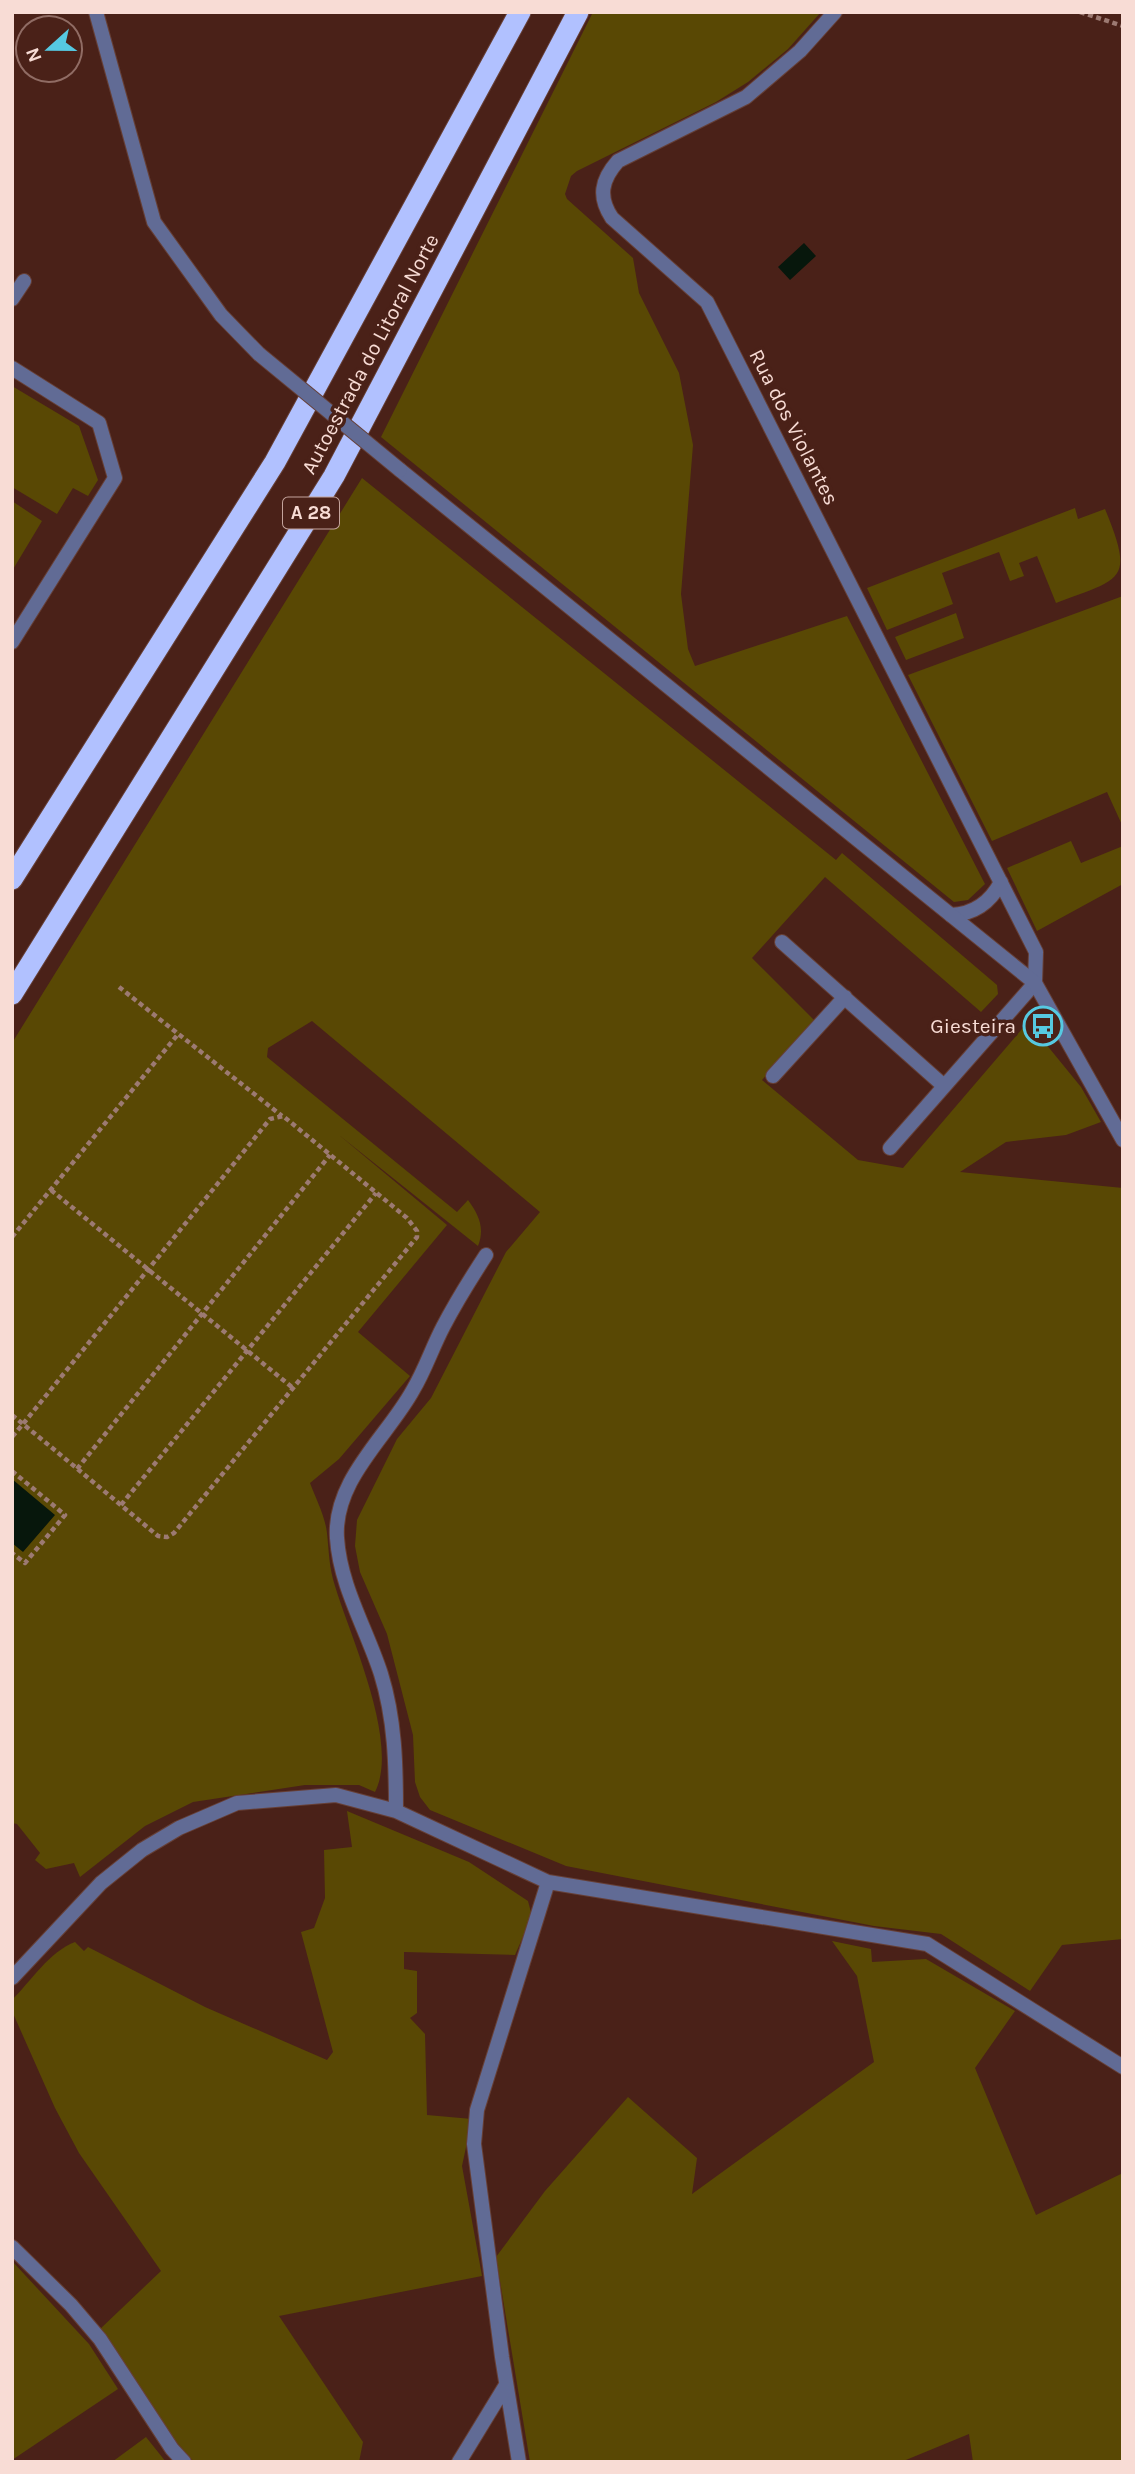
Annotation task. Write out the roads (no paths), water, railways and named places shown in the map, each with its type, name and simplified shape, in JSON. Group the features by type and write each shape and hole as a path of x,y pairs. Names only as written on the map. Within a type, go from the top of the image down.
{"highway":[{"name":"Autoestrada do Litoral Norte","path":"12,879 275,462 520,12"},
{"name":"Autoestrada do Litoral Norte","path":"12,994 334,476 578,12"}],"street":[{"path":"96,12 154,222 221,315 258,354 1035,983 1123,1140"},
{"name":"Rua dos Violantes","path":"835,12 800,51 746,97 618,161 606,174 602,192 604,206 612,218 707,302 1036,952 1035,983"},
{"path":"12,299 24,281"},
{"path":"12,368 99,423 115,478 12,642"},
{"path":"951,915 963,914 979,907 995,893 1001,882"},
{"path":"782,942 944,1086"},
{"path":"890,1148 1035,983"},
{"path":"773,1076 845,997"},
{"path":"396,1811 392,1721 382,1677 344,1575 336,1537 341,1510 353,1480 373,1445 412,1392 442,1329 486,1255"},
{"path":"12,1978 101,1883 142,1850 179,1828 237,1803 336,1795 396,1811 548,1882 927,1944 1123,2067"},
{"path":"519,2462 474,2144 477,2110 548,1882"},
{"path":"12,2247 71,2305 100,2339 172,2449 184,2462"},
{"path":"459,2462 506,2385"}],"place":[{"name":"Giesteira","path":"1043,1026"}]}
